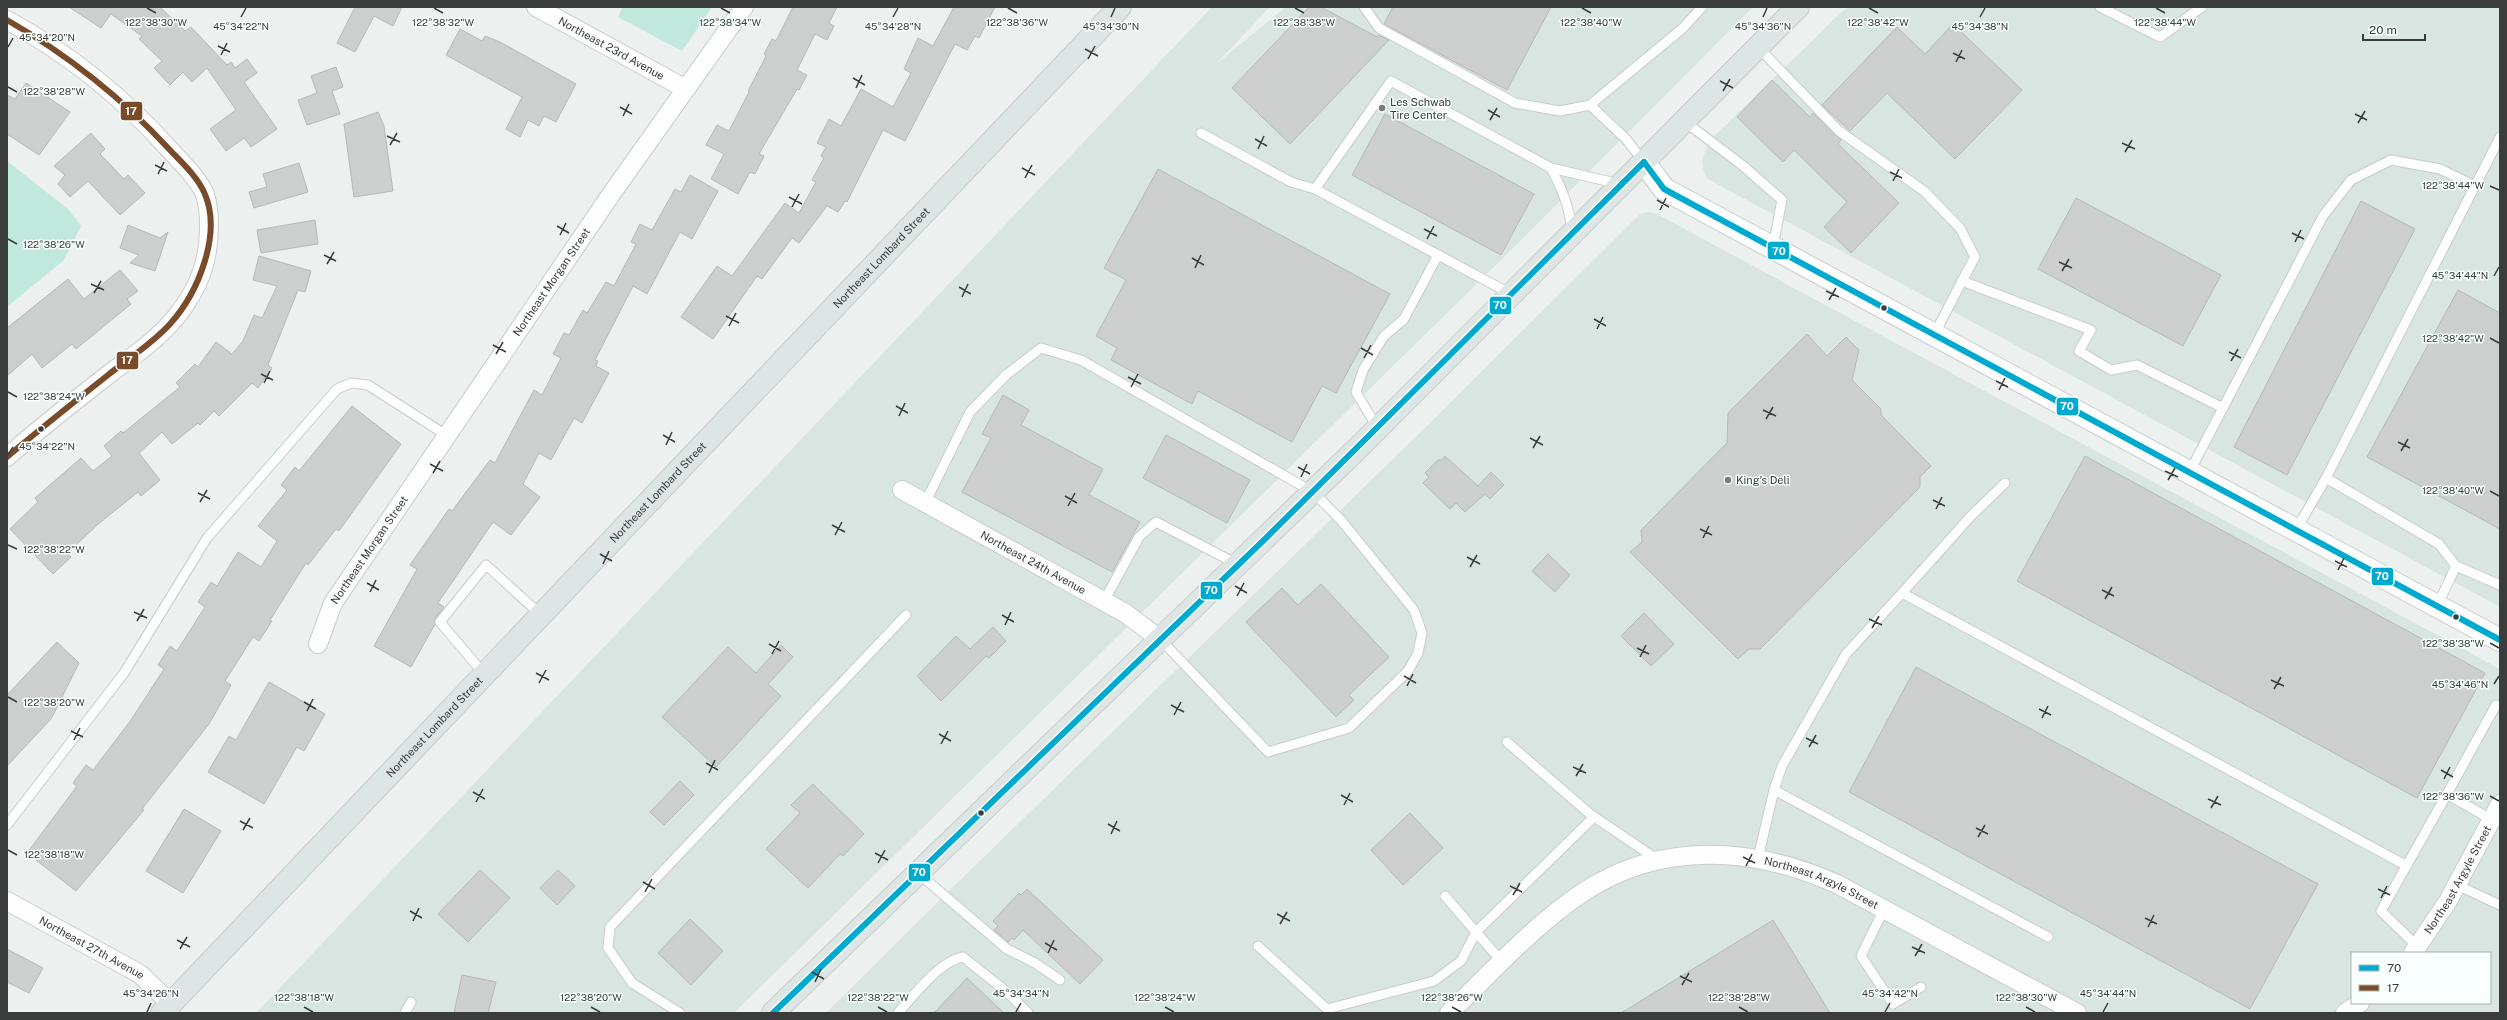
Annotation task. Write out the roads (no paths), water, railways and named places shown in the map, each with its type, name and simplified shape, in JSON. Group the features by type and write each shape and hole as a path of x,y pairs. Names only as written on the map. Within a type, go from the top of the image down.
{"main road":[{"name":"Northeast Lombard Street","path":"167,1008 1120,7"},
{"path":"773,1013 1314,492 1797,7"}],"street":[{"name":"Northeast 23rd Avenue","path":"536,7 686,89"},
{"name":"Northeast Morgan Street","path":"318,644 333,603 446,435 744,7"},
{"path":"7,20 62,52 95,77 157,136 189,172 204,193 209,213 206,264 194,290 176,317 153,341 50,421 7,457"},
{"path":"1644,162 1664,189 2500,640"},
{"name":"Northeast 24th Avenue","path":"902,490 1125,613 1161,640"},
{"name":"Northeast Argyle Street","path":"2416,950 2495,819"},
{"name":"Northeast Argyle Street","path":"1449,1013 1546,920 1583,893 1614,876 1659,861 1675,857 1711,855 1758,858 1808,870 1884,909 2077,1013"},
{"name":"Northeast 27th Avenue","path":"7,901 140,974 167,1008"},
{"path":"2345,1013 2358,1004"}],"lane":[{"path":"1364,7 1378,28 1515,103 1560,111 1590,105 1683,28 1702,7"},
{"path":"2100,7 2160,37 2202,7"},
{"path":"1758,47 1839,131 1924,191 1960,228 1975,257 1934,335"},
{"path":"1315,189 1391,81 1551,168 1621,184"},
{"path":"1590,105 1626,139 1644,162"},
{"path":"1684,121 1742,165 1782,200 1773,247"},
{"path":"1201,133 1291,182 1315,189 1511,294"},
{"path":"2296,530 2326,478 2500,137"},
{"path":"2189,473 2322,216 2351,180 2391,160 2440,169 2475,186"},
{"path":"1551,168 1563,190 1569,208 1572,233"},
{"path":"1378,428 1356,392 1363,370 1384,336 1404,319 1438,255"},
{"path":"1962,281 2091,330 2079,351 2111,370 2137,365 2222,408"},
{"path":"925,503 970,412 1006,375 1041,348 1081,360 1314,492 1340,519 1414,610 1422,633 1418,653 1408,671 1349,728 1268,752 1161,640"},
{"path":"7,825 124,673 207,538 337,389 351,383 368,385 446,435"},
{"path":"2326,478 2439,544 2456,566 2500,585"},
{"path":"1758,858 1774,790 1782,766 1846,654 1971,516 2005,484"},
{"path":"1104,601 1138,537 1156,522 1238,565"},
{"path":"484,675 440,622 486,565 542,615"},
{"path":"2437,606 2456,566"},
{"path":"1902,593 2407,866"},
{"path":"680,1013 632,983 608,948 610,927 906,615"},
{"path":"2416,950 2381,911 2496,705"},
{"path":"1508,742 1594,817 1659,861"},
{"path":"1774,790 2048,937"},
{"path":"2447,794 2495,819"},
{"path":"1258,946 1327,1009 1434,981 1461,961 1476,932 1594,817"},
{"path":"918,873 1007,950 1035,963 1060,980"},
{"path":"2457,884 2500,905"},
{"path":"1445,896 1502,962"},
{"path":"1884,909 1861,956 1893,1004 1920,987"},
{"path":"898,1013 929,980 954,958 963,957 1007,992 1028,1013"},
{"path":"405,1013 411,1002"}],"place":[{"name":"Les Schwab Tire Center","path":"1382,108"},
{"name":"King's Deli","path":"1728,480"}]}
